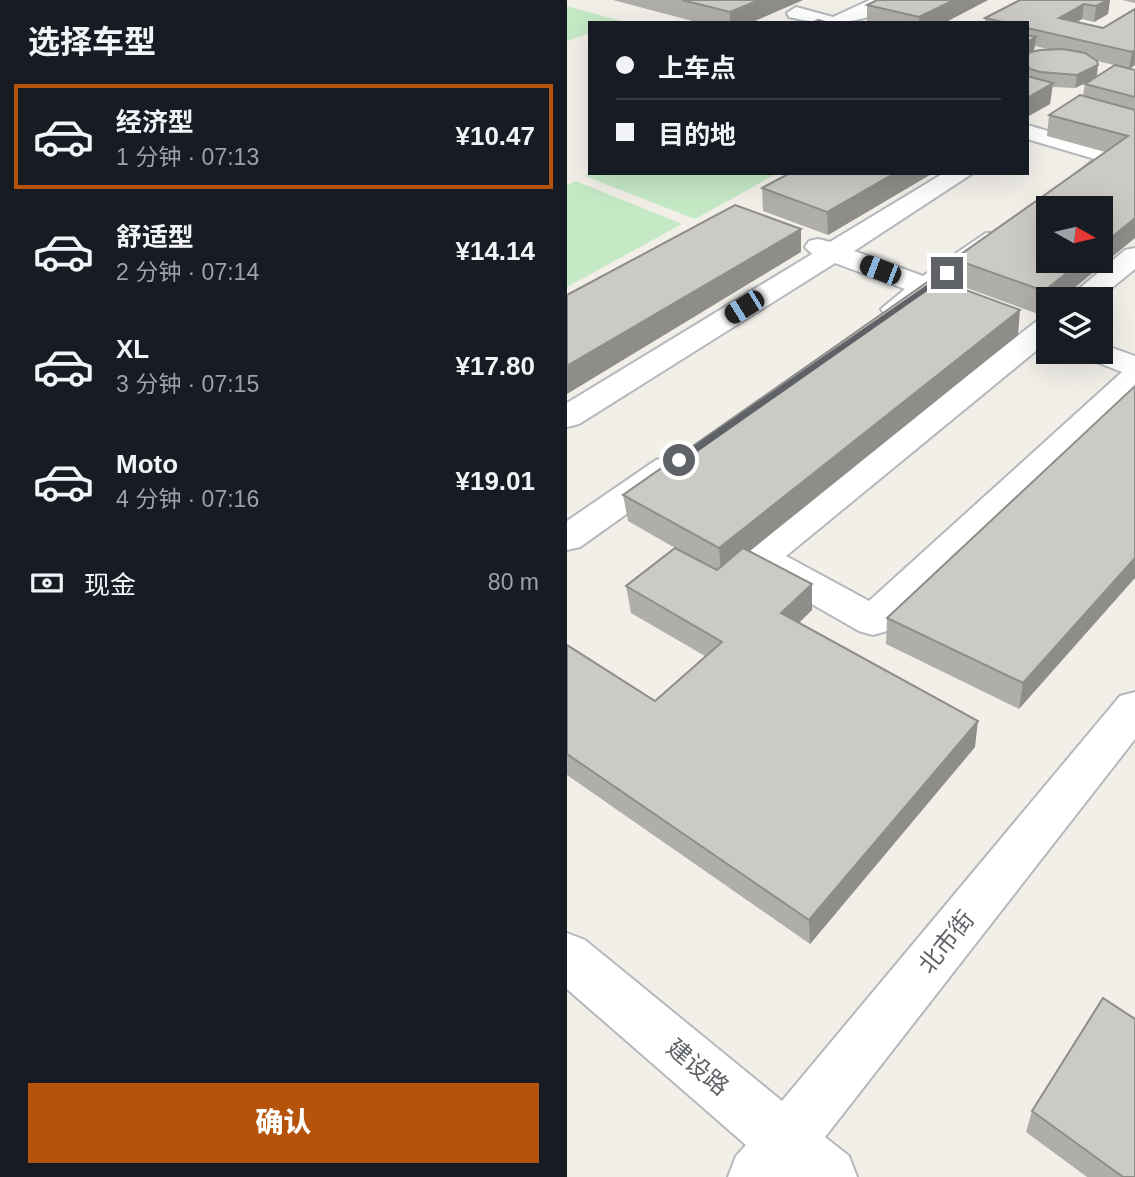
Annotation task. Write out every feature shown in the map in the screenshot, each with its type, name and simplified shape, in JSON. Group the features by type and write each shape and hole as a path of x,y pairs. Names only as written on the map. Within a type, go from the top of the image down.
{"street":[{"path":"825,0 804,15 826,21"},
{"path":"838,21 885,0"},
{"path":"1029,133 1113,157 1058,195"},
{"path":"567,417 958,175"},
{"path":"870,327 1014,226"},
{"path":"794,238 965,302"},
{"path":"1096,287 1135,256"},
{"path":"1036,330 760,558 873,621 1135,377"},
{"path":"1113,358 1135,366"},
{"path":"567,538 691,452"},
{"name":"北市街","path":"772,1159 1135,708"},
{"name":"建设路","path":"567,957 772,1159 828,1177"}],"green space":[{"path":"567,6 621,21 588,21 588,34 567,41"},
{"path":"588,175 774,175 695,219 585,176"},
{"path":"576,181 682,224 567,287 567,185"}],"building":[{"path":"682,0 759,0 730,12"},
{"path":"877,0 954,0 919,17 867,5"},
{"path":"1020,0 1108,0 1096,6 1084,4 1059,18 1103,28 1135,9 1135,50 1132,52 1029,28 1029,21 985,18"},
{"path":"1063,49 1085,53 1097,61 1098,65 1077,75 1030,69 1029,54"},
{"path":"1115,65 1135,70 1135,97 1085,84"},
{"path":"1029,77 1053,83 1029,97"},
{"path":"1080,95 1135,110 1135,218 1113,236 1113,196 1043,196 1128,136 1049,115"},
{"path":"786,175 892,175 827,212 762,188"},
{"path":"1036,201 1036,273 1067,273 1049,287 1036,288 954,259"},
{"path":"735,205 801,229 567,366 567,295"},
{"path":"933,278 1020,310 719,548 623,495"},
{"path":"1135,386 1135,558 1023,683 887,618"},
{"path":"675,548 717,570 743,548 812,584 781,613 978,721 809,920 567,754 567,645 655,701 722,642 626,586"},
{"path":"1103,998 1135,1019 1135,1177 1123,1177 1032,1111"}],"route":[{"path":"679,460 947,273"}]}
